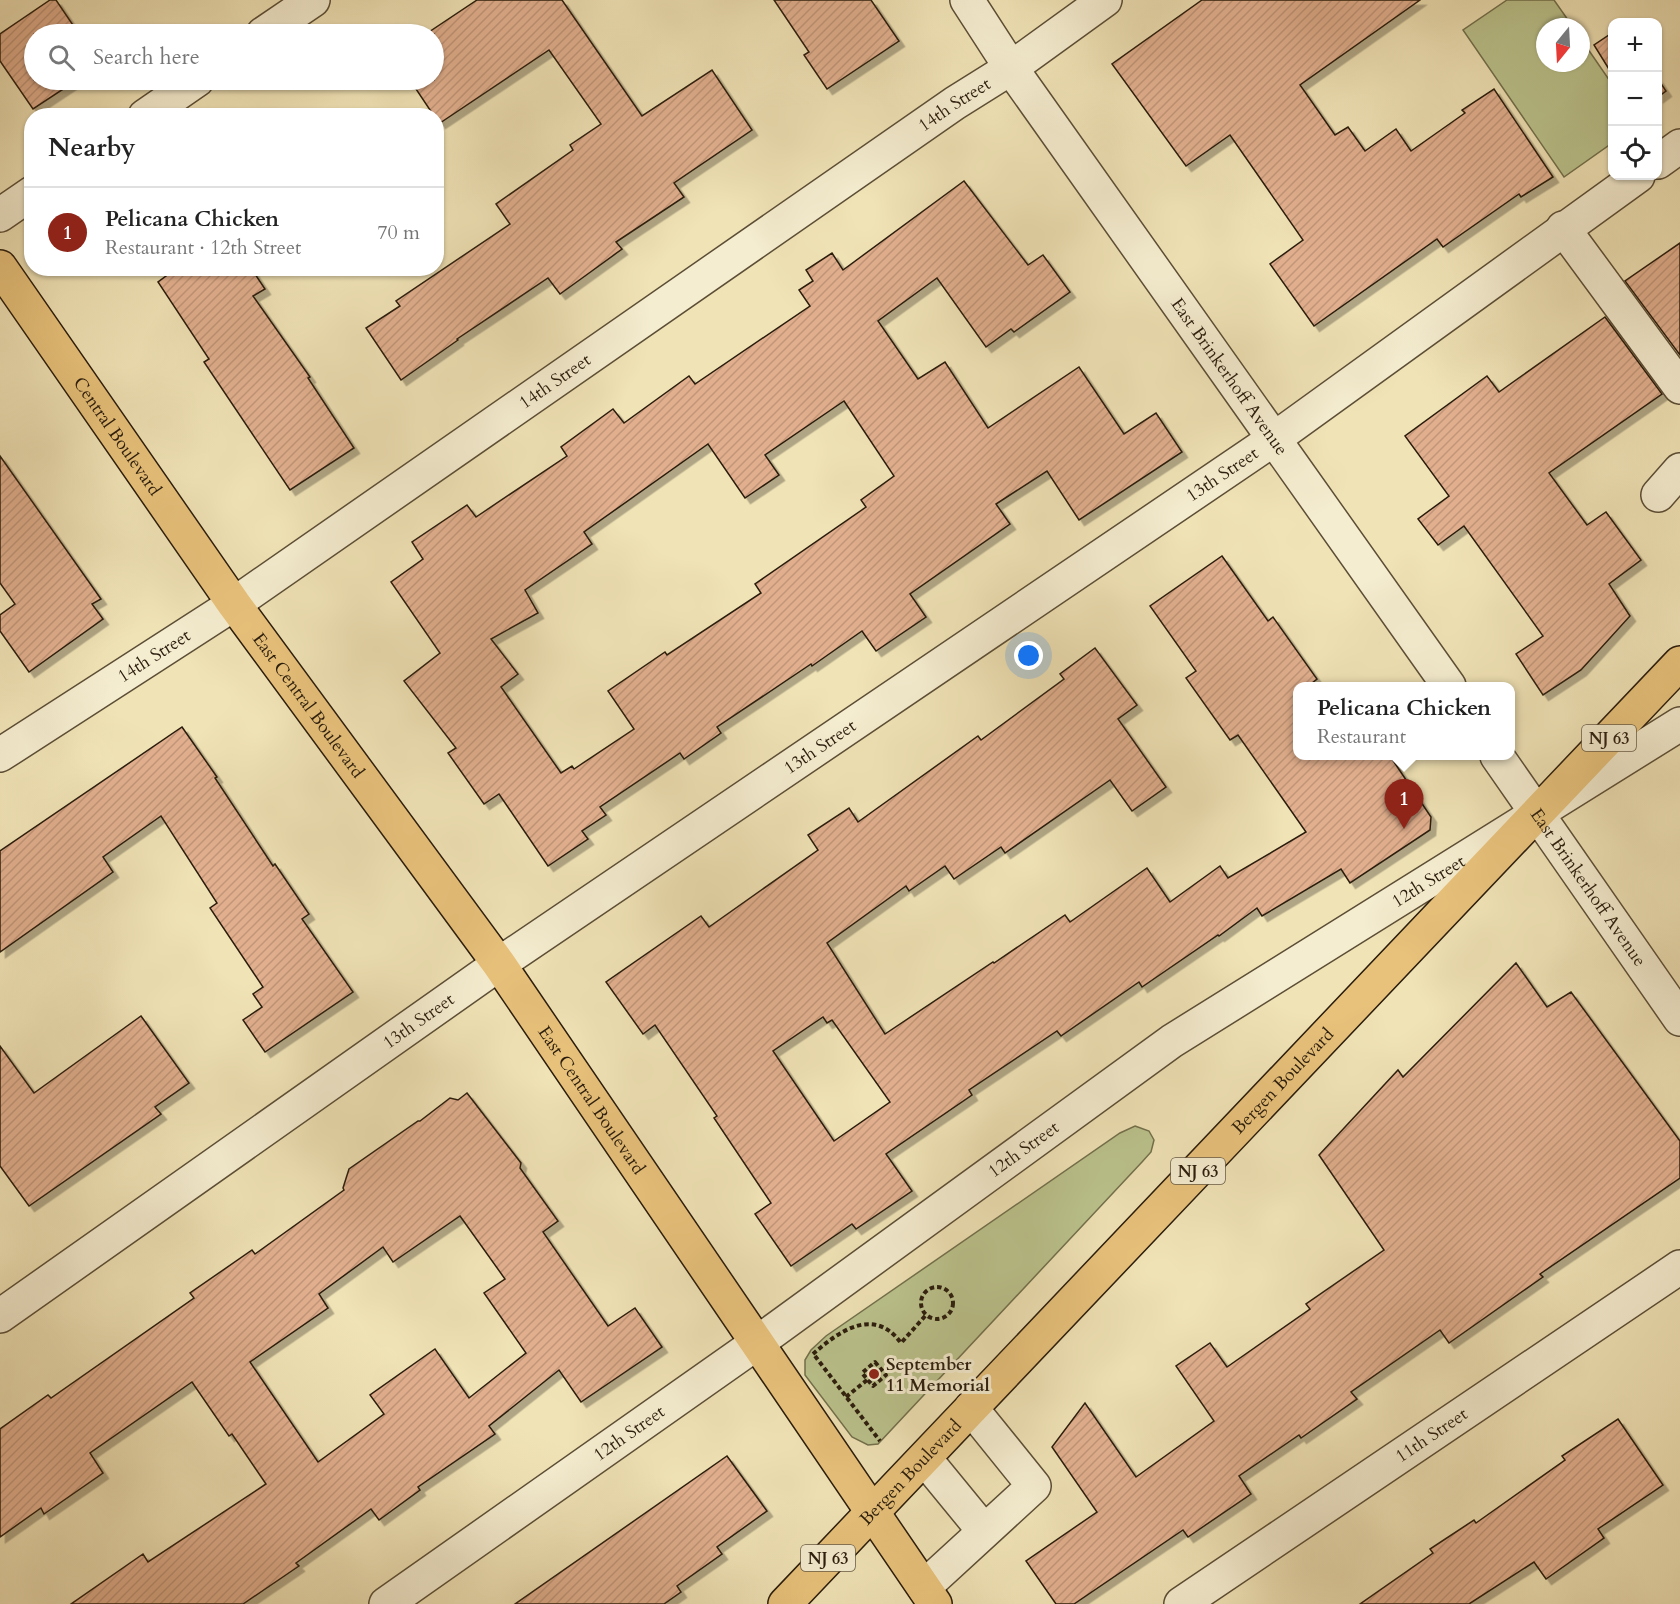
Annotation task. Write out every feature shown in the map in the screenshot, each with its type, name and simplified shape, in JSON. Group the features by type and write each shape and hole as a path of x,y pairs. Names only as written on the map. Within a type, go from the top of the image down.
{"main road":[{"name":"Central Boulevard","path":"0,267 170,508 234,604"},
{"name":"East Central Boulevard","path":"234,604 499,964 929,1595"},
{"name":"Bergen Boulevard","path":"785,1604 1680,663"}],"street":[{"path":"278,24 313,0"},
{"name":"East Brinkerhoff Avenue","path":"967,0 1011,68 1445,682"},
{"name":"14th Street","path":"0,755 234,604 955,103 1011,68 1105,0"},
{"path":"157,108 183,90"},
{"path":"1662,159 1680,146"},
{"name":"13th Street","path":"0,1316 499,964 1274,439 1632,180"},
{"path":"0,215 24,198"},
{"path":"1563,228 1680,387"},
{"path":"1658,495 1680,470"},
{"name":"12th Street","path":"386,1604 757,1343 1172,1041 1680,724"},
{"name":"East Brinkerhoff Avenue","path":"1500,760 1680,1019"},
{"name":"11th Street","path":"1181,1604 1680,1268"},
{"path":"929,1595 984,1531 1034,1486 971,1408"},
{"path":"925,1459 984,1531"}],"path":[{"path":"937,1287 947,1291 953,1304 949,1314 935,1319 926,1315 921,1305 923,1295 931,1288 937,1287"},
{"path":"880,1441 812,1352 841,1332 865,1323 886,1329 894,1334 901,1343 926,1315"},
{"path":"876,1362 886,1375 873,1386 867,1380 862,1373 876,1362"},
{"path":"846,1397 867,1380"}],"green space":[{"path":"1507,0 1554,0 1567,18 1536,18 1536,72 1590,72 1590,52 1608,78 1608,146 1564,177 1463,30"},
{"path":"1135,1126 1149,1131 1154,1140 1151,1152 1142,1162 878,1444 868,1445 852,1437 805,1375 805,1360 811,1350 826,1336 1120,1133"}],"building":[{"path":"50,0 56,0 72,24 24,24 24,90 62,90 32,108 0,61 0,34"},
{"path":"477,0 562,0 642,116 712,70 752,130 674,183 684,197 616,242 622,249 560,294 548,278 401,380 366,328 400,306 396,301 433,276 444,276 444,269 510,224 496,204 573,150 570,145 601,124 549,50 444,120 444,108 429,108 417,90 444,90 444,24 441,24"},
{"path":"774,0 871,0 899,41 827,89 804,55 809,52"},
{"path":"1202,0 1420,0 1300,85 1335,135 1348,127 1365,151 1396,129 1411,151 1465,113 1462,110 1494,89 1553,177 1521,197 1519,194 1443,247 1437,239 1314,326 1270,264 1303,240 1230,135 1186,166 1112,64"},
{"path":"1608,36 1608,68 1594,45"},
{"path":"964,181 1028,265 1043,255 1070,292 1014,332 1011,329 986,347 937,278 878,321 918,379 945,362 988,428 1079,367 1124,434 1156,413 1182,452 1079,520 1047,471 996,504 1010,524 910,594 926,617 876,651 862,631 812,666 811,664 717,727 721,733 684,759 680,753 600,807 606,815 582,831 588,839 548,866 499,794 484,804 448,753 456,748 404,681 440,653 391,582 423,559 412,542 467,505 476,517 567,456 561,447 613,409 624,423 689,376 695,384 810,306 799,290 813,281 806,270 832,253 843,270","holes":["844,401 894,476 861,500 866,507 755,584 761,593 667,655 665,652 608,691 634,729 574,769 572,766 561,773 501,687 518,674 491,639 538,613 525,590 592,544 584,532 708,444 745,498 779,475 765,455"]},
{"path":"1680,243 1680,355 1625,281"},
{"path":"166,276 256,276 265,289 253,296 310,377 308,378 354,448 290,490 204,362 209,359 158,282"},
{"path":"1605,317 1662,394 1549,473 1587,525 1606,512 1641,560 1609,584 1630,616 1581,670 1543,695 1516,654 1543,636 1464,526 1438,545 1418,519 1449,496 1405,436 1487,376 1499,392"},
{"path":"0,456 101,599 92,604 103,619 29,672 0,631 0,615 15,604 0,583"},
{"path":"1222,556 1268,621 1273,617 1317,679 1313,682 1293,682 1293,760 1393,760 1431,817 1430,830 1350,883 1341,869 1262,916 1257,908 1142,987 1139,982 1061,1036 1057,1031 969,1090 972,1095 886,1154 912,1191 856,1229 852,1224 791,1266 755,1214 771,1203 714,1118 717,1116 655,1025 643,1034 606,982 701,916 709,927 818,850 808,835 849,808 858,822 978,736 981,740 1064,679 1060,674 1095,648 1137,705 1118,719 1166,787 1132,811 1110,780 1005,853 1001,847 954,879 945,866 909,891 906,886 827,943 885,1034 1065,915 1070,922 1147,868 1170,902 1220,866 1228,878 1306,832 1238,735 1230,740 1186,678 1196,671 1150,606","holes":["823,1017 827,1023 832,1020 890,1102 834,1141 773,1051"]},
{"path":"182,727 217,777 215,778 273,866 275,864 309,914 302,919 353,992 265,1052 243,1020 262,1007 253,994 263,987 210,908 217,903 161,816 103,857 113,872 0,952 0,851"},
{"path":"1516,963 1547,1007 1571,992 1680,1141 1680,1178 1540,1274 1543,1277 1449,1343 1440,1330 1351,1392 1357,1399 1301,1438 1299,1435 1239,1476 1251,1494 1188,1537 1183,1530 1074,1604 1056,1604 1026,1561 1097,1512 1052,1447 1085,1403 1136,1477 1214,1421 1176,1366 1210,1343 1227,1367 1310,1309 1306,1304 1384,1250 1319,1155 1398,1070 1403,1077"},
{"path":"141,1016 189,1083 155,1107 161,1114 29,1206 0,1166 0,1046 34,1093"},
{"path":"467,1093 521,1163 520,1168 558,1221 543,1232 608,1326 635,1308 662,1347 581,1402 559,1370 489,1426 495,1434 418,1487 420,1490 379,1520 371,1509 296,1563 299,1566 243,1604 71,1604 143,1554 148,1562 266,1484 232,1434 229,1436 192,1382 90,1453 103,1473 44,1514 41,1508 0,1537 0,1429 48,1395 51,1398 194,1298 190,1293 252,1250 255,1254 344,1190 349,1169 450,1098 458,1100","holes":["460,1216 505,1279 484,1293 526,1353 469,1398 435,1349 370,1395 384,1414 318,1462 250,1362 328,1308 319,1294 383,1247 393,1262"]},
{"path":"1618,1419 1663,1485 1598,1529 1604,1538 1546,1579 1534,1562 1469,1604 1360,1604 1433,1553 1430,1549 1474,1520 1476,1523 1565,1460 1562,1456"},
{"path":"727,1456 767,1511 717,1547 722,1554 677,1586 681,1592 664,1604 515,1604"}],"place":[{"name":"Pelicana Chicken","path":"1404,829"},
{"name":"September 11 Memorial","path":"874,1374"}]}
